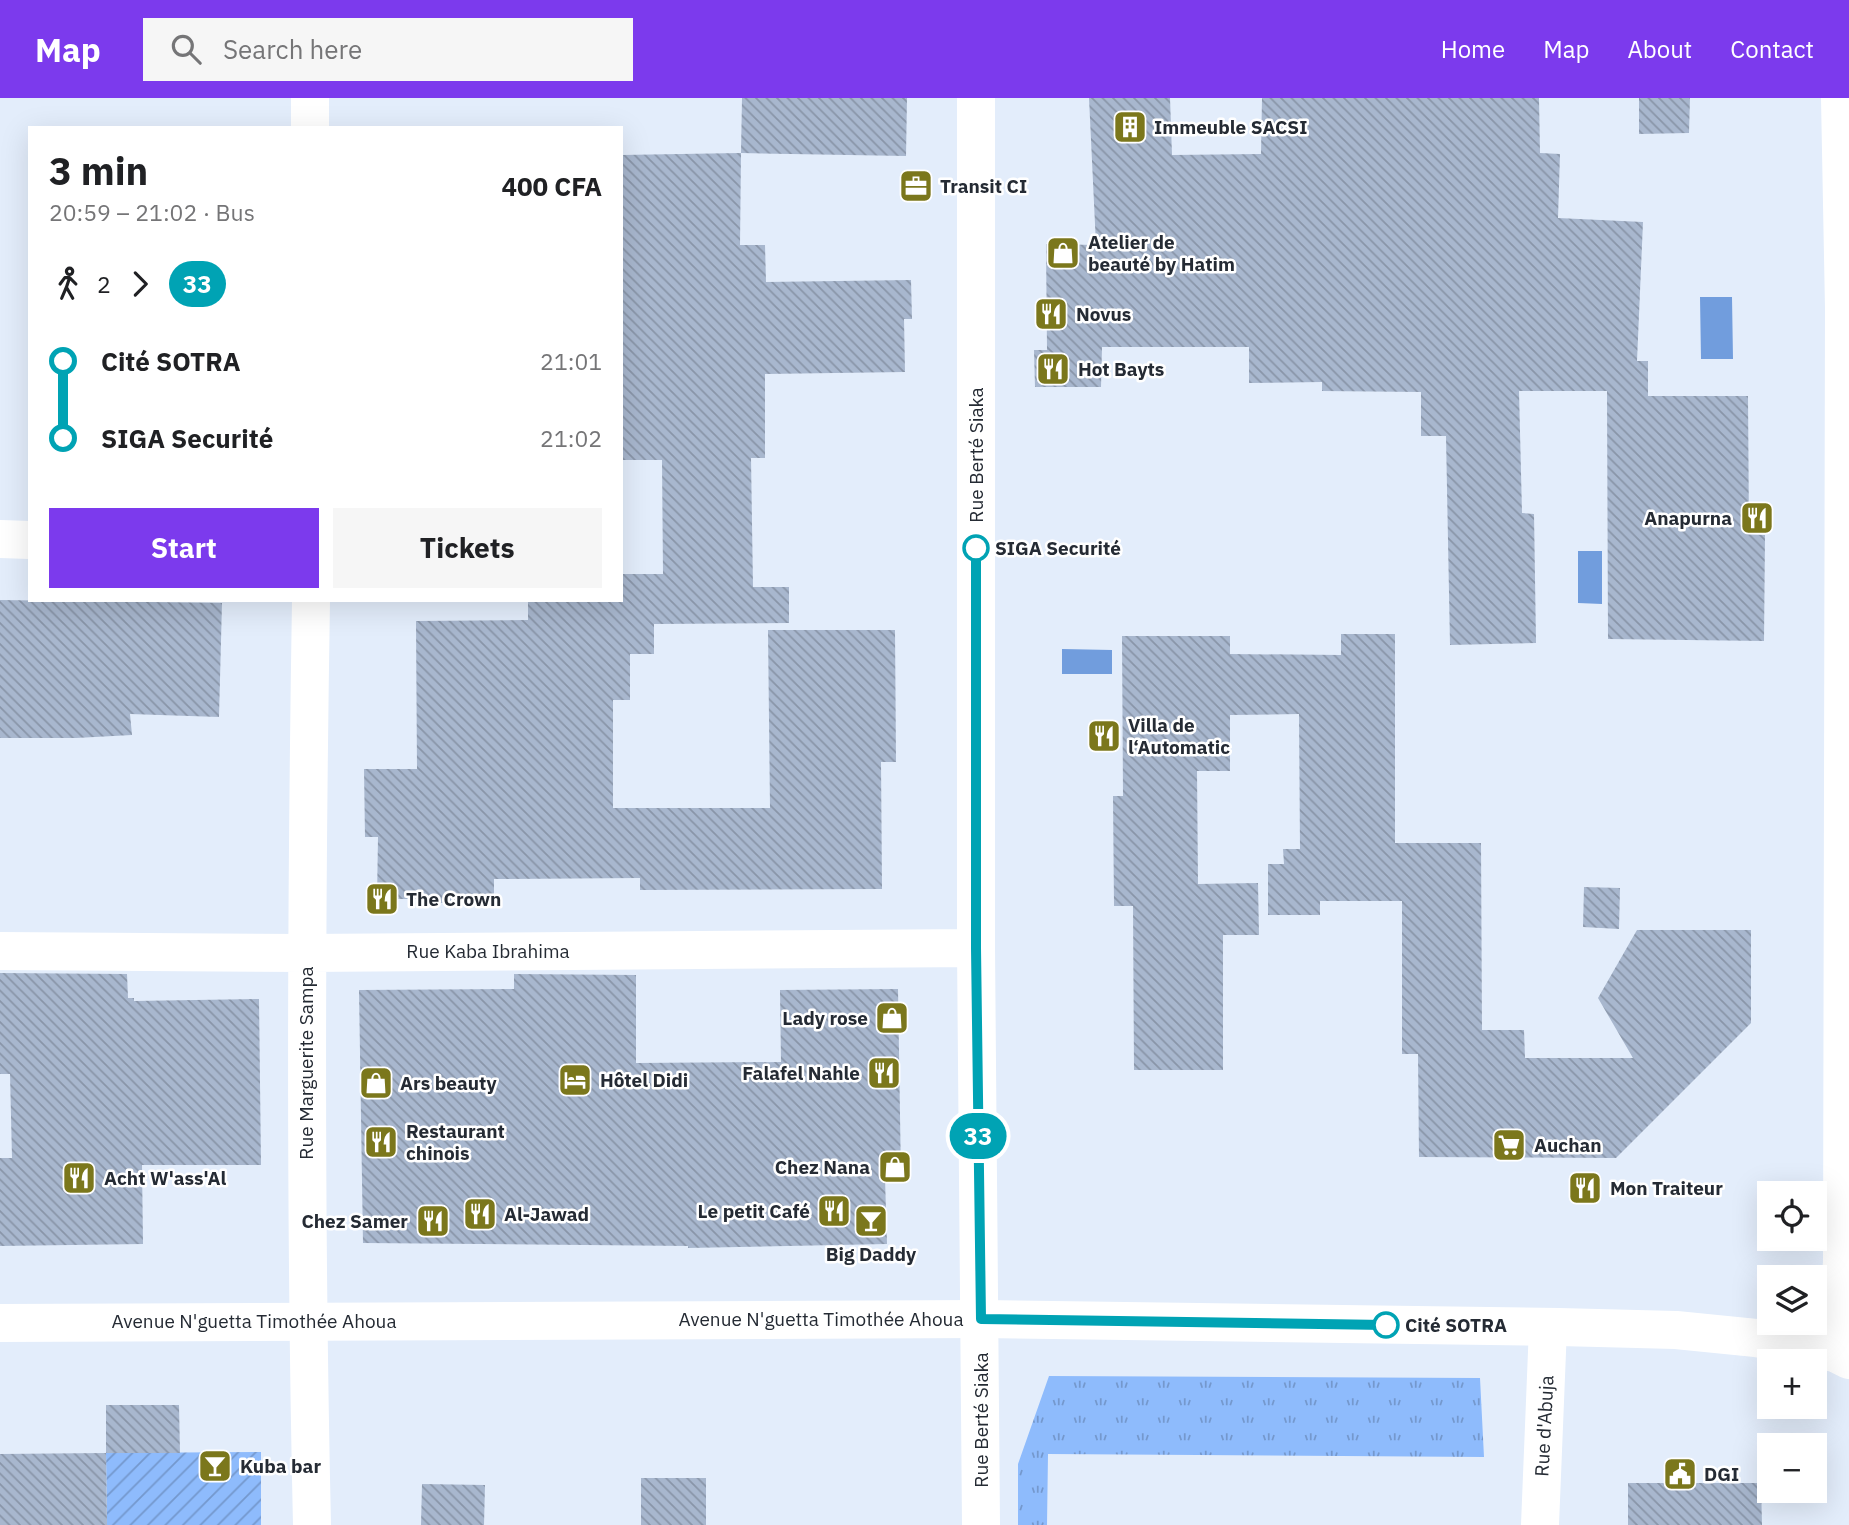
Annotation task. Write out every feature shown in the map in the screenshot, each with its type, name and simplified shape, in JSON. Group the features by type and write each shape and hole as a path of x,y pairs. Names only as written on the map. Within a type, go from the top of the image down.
{"street":[{"path":"310,98 310,126"},
{"name":"Rue Berté Siaka","path":"976,98 976,948 981,1525"},
{"path":"1840,98 1844,309 1845,1261 1842,1357"},
{"path":"0,539 28,540"},
{"name":"Rue Marguerite Sampa","path":"311,602 306,953 307,1320 312,1525"},
{"name":"Rue Kaba Ibrahima","path":"0,951 306,953 976,948"},
{"name":"Avenue N'guetta Timothée Ahoua","path":"0,1323 981,1319 1548,1327 1676,1330 1756,1338 1842,1357"},
{"name":"Rue d'Abuja","path":"1540,1525 1548,1327"}],"green space":[{"path":"1049,1376 1480,1378 1484,1457 1048,1454 1047,1525 1018,1525 1018,1464"},
{"path":"261,1452 261,1525 107,1525 106,1453"}],"shaded area":[{"path":"1700,297 1732,297 1733,359 1701,359"},
{"path":"1578,551 1602,551 1602,604 1578,603"},
{"path":"1062,649 1112,650 1112,674 1062,674"}],"building":[{"path":"742,98 907,98 906,156 741,153"},
{"path":"1089,98 1170,98 1172,155 1261,154 1262,98 1539,98 1540,153 1560,154 1558,218 1643,222 1637,361 1648,361 1648,396 1748,396 1749,534 1765,535 1764,641 1608,639 1607,391 1519,391 1522,513 1534,514 1536,643 1450,645 1446,436 1421,436 1421,392 1322,391 1322,382 1249,383 1249,347 1102,347 1101,387 1035,387 1034,350 1047,350 1046,244 1096,245"},
{"path":"1639,98 1690,98 1689,133 1639,134"},
{"path":"741,153 740,245 765,245 766,282 911,280 912,319 904,319 905,372 765,374 765,458 751,458 753,587 789,587 789,623 654,624 654,654 630,654 630,700 613,700 613,808 770,808 768,630 895,630 896,762 881,762 882,889 640,890 640,878 494,879 494,903 428,903 428,899 377,899 378,837 365,837 364,769 417,769 416,621 528,620 528,602 623,602 623,574 663,574 662,460 623,460 623,155"},
{"path":"0,600 222,603 219,717 130,714 132,735 0,738"},
{"path":"1341,634 1395,634 1395,843 1481,843 1482,1030 1524,1030 1525,1058 1633,1058 1598,998 1637,930 1751,930 1751,1023 1616,1158 1419,1157 1418,1054 1402,1054 1402,901 1320,901 1320,915 1268,915 1268,864 1284,864 1283,849 1300,849 1299,714 1230,715 1230,771 1197,771 1198,884 1258,883 1259,935 1223,935 1223,1070 1134,1070 1133,906 1114,906 1113,796 1123,796 1122,636 1230,636 1230,654 1341,655"},
{"path":"1584,887 1620,888 1619,929 1583,927"},
{"path":"0,973 127,974 128,998 134,998 134,1001 259,999 261,1165 142,1165 143,1244 0,1246 0,1158 12,1158 10,1074 0,1074"},
{"path":"514,974 636,975 636,1063 781,1062 780,990 898,989 901,1177 885,1178 887,1244 688,1248 363,1243 359,990 514,989"},
{"path":"106,1405 179,1405 180,1453 106,1453"},
{"path":"106,1453 107,1525 0,1525 0,1454"},
{"path":"641,1478 706,1478 706,1525 641,1525"},
{"path":"1628,1483 1757,1483 1757,1503 1761,1503 1762,1525 1628,1525"},
{"path":"422,1484 485,1485 484,1525 421,1525"}],"bus line":[{"name":"33","path":"976,548 976,948 981,1319 1386,1325"}],"place":[{"name":"Immeuble SACSI","path":"1130,127"},
{"name":"Transit CI","path":"916,186"},
{"name":"Atelier de beauté by Hatim","path":"1063,253"},
{"name":"Novus","path":"1051,314"},
{"name":"Hot Bayts","path":"1053,369"},
{"name":"Anapurna","path":"1757,518"},
{"name":"SIGA Securité","path":"976,548"},
{"name":"Villa de l‘Automatic","path":"1104,736"},
{"name":"The Crown","path":"382,899"},
{"name":"Lady rose","path":"892,1018"},
{"name":"Falafel Nahle","path":"884,1073"},
{"name":"Hôtel Didi","path":"575,1080"},
{"name":"Ars beauty","path":"376,1083"},
{"name":"Restaurant chinois","path":"381,1142"},
{"name":"Auchan","path":"1509,1145"},
{"name":"Chez Nana","path":"895,1167"},
{"name":"Acht W'ass'Al","path":"79,1178"},
{"name":"Mon Traiteur","path":"1585,1188"},
{"name":"Le petit Café","path":"834,1211"},
{"name":"Al-Jawad","path":"480,1214"},
{"name":"Chez Samer","path":"433,1221"},
{"name":"Big Daddy","path":"871,1221"},
{"name":"Cité SOTRA","path":"1386,1325"},
{"name":"Kuba bar","path":"215,1466"},
{"name":"DGI","path":"1680,1474"}]}
